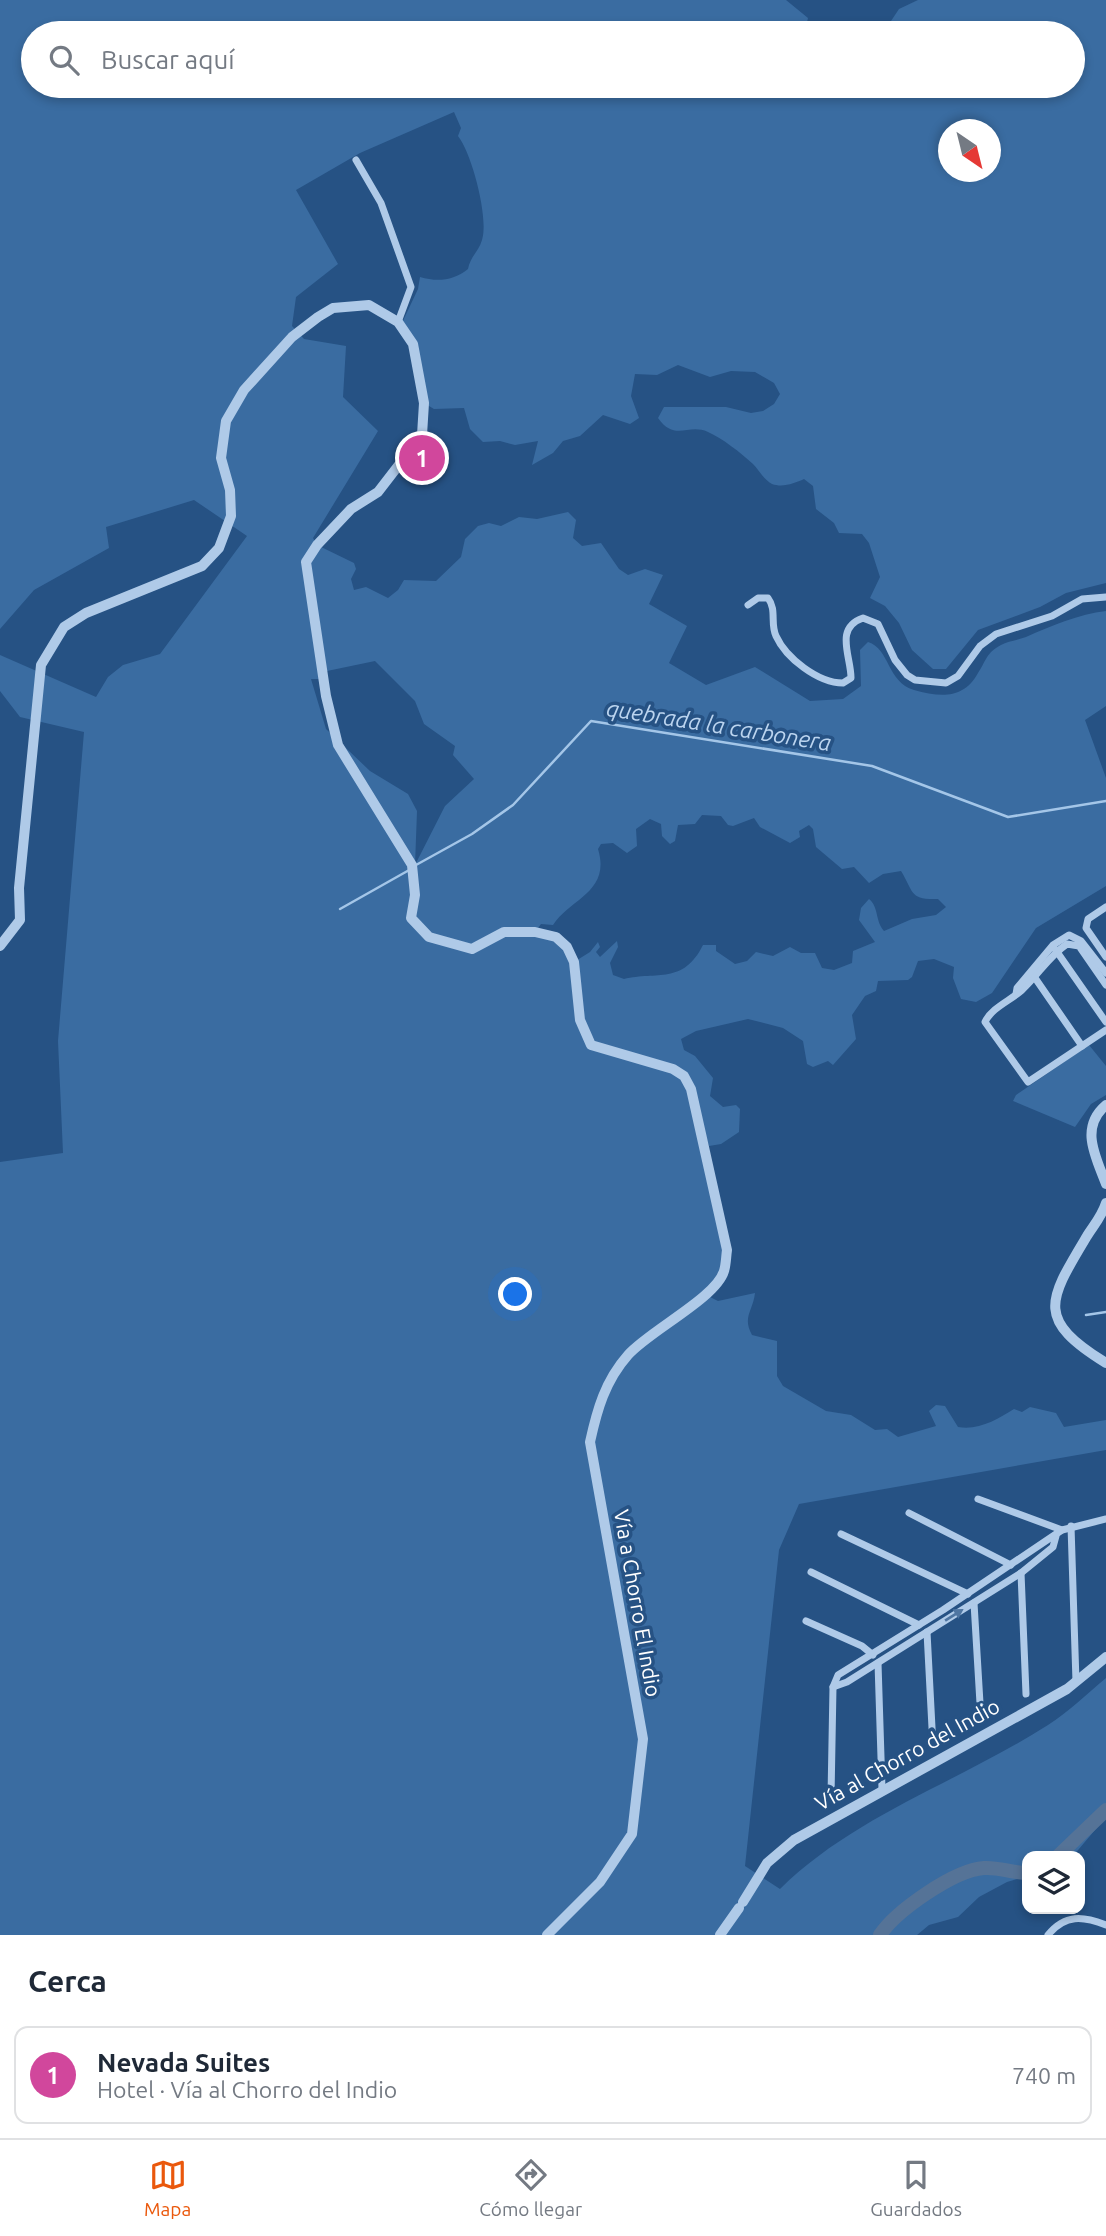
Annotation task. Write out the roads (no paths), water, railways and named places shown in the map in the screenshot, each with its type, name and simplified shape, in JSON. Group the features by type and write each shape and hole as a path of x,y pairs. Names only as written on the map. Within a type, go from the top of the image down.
{"street":[{"path":"0,946 20,920 19,888 41,665 51,646 64,627 86,613 202,566 219,548 231,516 230,490 221,458 226,421 244,390 292,337 333,308 354,305 369,305 398,322 411,288 381,203 356,160"},
{"name":"Vía a Chorro El Indio","path":"398,322 414,344 424,404 422,435 378,492 351,509 317,545 306,562 326,696 338,745 412,865 415,895 411,918 429,937 471,949 504,932 535,932 556,937 567,947 574,962 580,1020 591,1045 673,1069 684,1076 691,1089 727,1250 724,1273 706,1294 649,1335 627,1355 608,1381 597,1409 590,1443 643,1739 632,1834 600,1882 547,1935"},
{"path":"748,604 758,598 768,598 774,609 775,635 787,652 797,662 833,682 843,683 851,678 846,636 853,622 863,618 877,624 895,660 907,675 941,683 958,676 980,646 996,634 1052,616 1082,599 1106,597"},
{"path":"1106,907 1088,919 1086,928 1106,957"},
{"path":"1106,985 1104,975 1076,937 1069,935 1016,994 991,1013 985,1022 1025,1081 1032,1082 1106,1030"},
{"path":"1055,948 1106,1022"},
{"path":"1032,974 1082,1046"},
{"path":"1106,1105 1094,1120 1091,1137 1094,1157 1106,1184"},
{"path":"1106,1203 1058,1290 1053,1307 1056,1321 1064,1332 1106,1363"},
{"path":"978,1499 1059,1533"},
{"path":"909,1513 1011,1566"},
{"path":"831,1797 833,1687 838,1675 1071,1526 1106,1519"},
{"path":"1071,1526 1076,1683"},
{"path":"833,1687 1021,1573 1053,1547 1059,1533"},
{"path":"841,1534 968,1594"},
{"path":"811,1572 919,1625"},
{"path":"1021,1573 1026,1695"},
{"path":"974,1603 981,1720"},
{"path":"806,1621 862,1646 873,1655"},
{"path":"927,1632 933,1747"},
{"name":"Vía al Chorro del Indio","path":"720,1935 755,1880 779,1851 882,1789 1076,1683 1106,1657"},
{"path":"878,1662 882,1789"},
{"path":"1048,1935 1070,1918 1077,1916 1106,1925"}],"waterway":[{"name":"quebrada la carbonera","path":"416,865 472,834 513,805 591,721 872,766 1008,817 1106,801"},
{"name":"quebrada la carbonera","path":"340,909 411,869"},
{"path":"1086,1315 1106,1312"},
{"path":"1063,1851 1106,1810"},
{"path":"880,1935 912,1904 957,1876 984,1868 1022,1873"}],"place":[{"name":"Nevada Suites","path":"422,458"}]}
